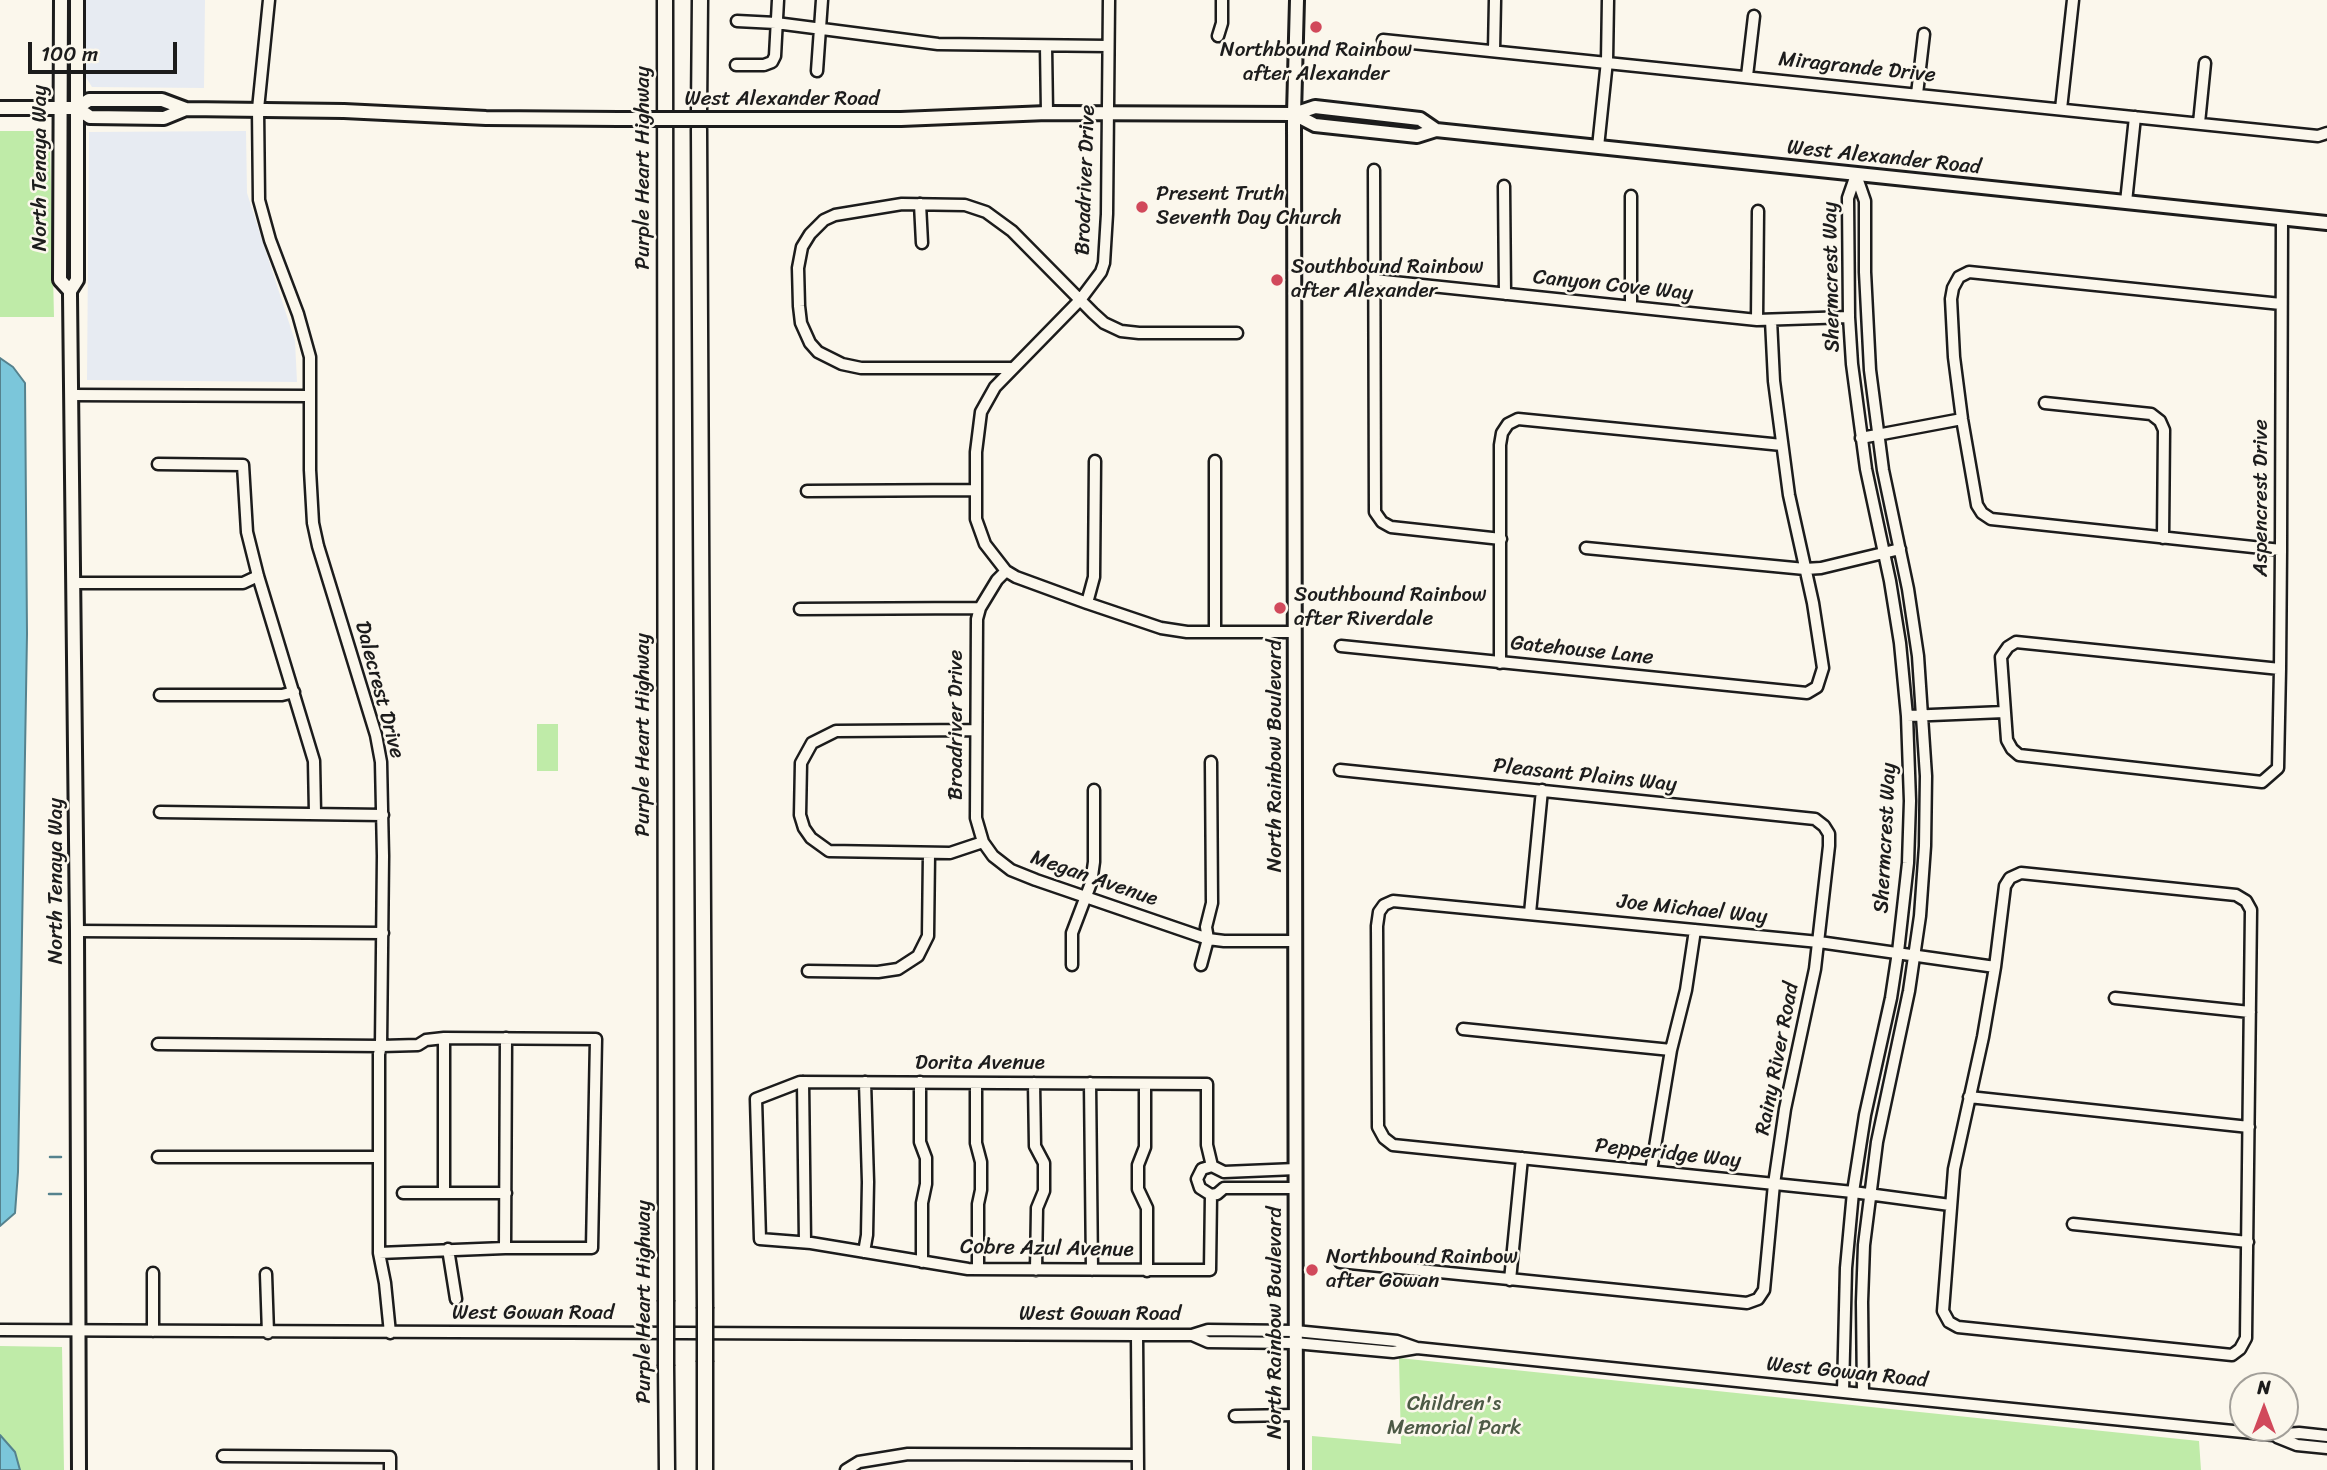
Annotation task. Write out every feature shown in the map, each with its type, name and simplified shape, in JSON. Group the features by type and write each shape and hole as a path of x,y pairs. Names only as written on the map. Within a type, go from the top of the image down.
{"highway":[{"name":"Purple Heart Highway","path":"665,0 667,1470"},
{"path":"699,112 700,0"},
{"path":"699,129 705,1470"}],"main road":[{"name":"North Tenaya Way","path":"61,0 60,280 70,291"},
{"name":"North Tenaya Way","path":"77,0 77,280 70,291 77,931 79,1470"},
{"name":"North Rainbow Boulevard","path":"1296,1470 1294,114 1297,0"},
{"name":"West Alexander Road","path":"0,108 77,108 90,117 164,118 186,109 258,109 486,118 901,119 1047,113 1294,114 1315,107 1420,119 1436,130"},
{"name":"West Alexander Road","path":"1294,114 1315,125 1417,136 1436,130 2327,223"}],"street":[{"name":"Dalecrest Drive","path":"270,0 258,109 259,200 270,240 299,314 310,357 313,523 376,735 381,762 383,933 379,1054 379,1253 390,1333"},
{"path":"736,65 764,65 772,62 775,56 778,0"},
{"path":"817,71 822,0"},
{"name":"Broadriver Drive","path":"983,842 976,818 977,619 980,608 997,580 1006,571 985,544 976,519 976,452 981,412 1010,368 1080,300 1101,272 1106,247 1109,0"},
{"path":"1218,36 1222,23 1222,0"},
{"path":"1494,51 1495,0"},
{"path":"1598,147 1606,61 1608,0"},
{"path":"2061,109 2073,0"},
{"path":"1747,76 1754,16"},
{"path":"737,21 776,23 939,44 1108,46"},
{"path":"1917,94 1924,34"},
{"name":"Miragrande Drive","path":"1383,40 2318,136 2327,133"},
{"path":"1046,46 1047,113"},
{"path":"2199,123 2206,63"},
{"path":"2126,202 2135,117"},
{"path":"1374,170 1375,512 1382,522 1391,527 1501,539"},
{"name":"Shermcrest Way","path":"1843,1392 1847,1243 1853,1192 1867,1105 1889,1009 1898,952 1910,832 1907,716 1900,643 1861,438 1849,317 1848,198 1856,175"},
{"name":"Shermcrest Way","path":"1856,175 1865,201 1867,339 1878,435 1919,656 1926,776 1921,904 1870,1194 1862,1302 1863,1394"},
{"path":"1504,186 1505,294"},
{"path":"1630,307 1631,196"},
{"path":"1010,368 861,368 842,364 818,352 810,343 801,323 799,306 798,268 802,247 810,234 824,220 835,215 902,204 965,205 986,212 1012,231 1104,323 1121,331 1237,333"},
{"path":"920,204 922,243"},
{"path":"1757,320 1758,211"},
{"name":"Aspencrest Drive","path":"2004,712 2007,740 2019,755 2262,782 2278,768 2282,218"},
{"path":"2281,304 1969,272 1959,277 1951,299 1954,357 1962,419 1977,505 1982,513 1991,519 2281,550"},
{"name":"Canyon Cove Way","path":"1374,279 1757,320 1849,317"},
{"path":"1771,320 1774,381 1782,446 1789,495 1805,569"},
{"path":"71,395 310,396"},
{"path":"2045,402 2151,414 2160,421 2164,430 2164,538"},
{"path":"1500,663 1500,445 1502,433 1508,424 1518,419 1782,446"},
{"path":"1861,438 1962,419"},
{"path":"1087,603 1094,577 1096,461"},
{"path":"1215,461 1215,632"},
{"path":"158,464 243,465 247,532 314,761 315,813"},
{"path":"807,491 975,490"},
{"path":"1586,548 1805,569 1821,568 1900,549"},
{"name":"Gatehouse Lane","path":"1340,646 1807,693 1817,687 1823,668 1805,569"},
{"path":"1006,571 1016,578 1161,628 1187,632 1295,632"},
{"path":"74,583 243,583 258,576"},
{"path":"800,609 980,608"},
{"path":"1907,716 2004,712 2001,657 2008,647 2016,642 2280,668"},
{"path":"160,695 282,695 293,692"},
{"path":"976,730 836,731 812,743 801,763 800,815 811,838 829,851 950,853 983,842"},
{"path":"1201,965 1208,939 1206,927 1212,903 1212,762"},
{"name":"Pleasant Plains Way","path":"1340,770 1815,819 1824,826"},
{"path":"1072,965 1072,933 1094,862 1094,790"},
{"path":"1530,913 1542,790"},
{"path":"160,812 383,815"},
{"name":"Rainy River Road","path":"1510,1280 1747,1303 1758,1299 1764,1290 1774,1184 1785,1109 1819,942 1829,846 1829,834 1824,826"},
{"name":"Megan Avenue","path":"983,842 1001,863 1012,870 1208,939 1296,942"},
{"path":"808,971 898,970 918,956 928,936 929,853"},
{"path":"2021,873 2236,895 2246,901 2251,911 2250,1012 2246,1338 2240,1349 2232,1355 2219,1354 1958,1327 1949,1322 1943,1311 1954,1169 1995,967 2005,886 2010,878 2021,873"},
{"name":"Joe Michael Way","path":"1384,1138 1378,1127 1377,926 1379,912 1384,905 1393,901 1819,942 1995,967"},
{"path":"1651,1171 1695,930"},
{"path":"77,931 383,933"},
{"path":"2115,998 2250,1012"},
{"path":"1463,1029 1671,1050"},
{"path":"444,1038 444,1193"},
{"path":"158,1044 381,1046 418,1045 426,1040 444,1038 596,1039 592,1248 448,1249 379,1253"},
{"path":"505,1248 506,1038"},
{"path":"803,1082 805,1242"},
{"name":"Dorita Avenue","path":"760,1239 756,1100 803,1082 1207,1084 1207,1145 1212,1166"},
{"path":"864,1252 867,1235 865,1082"},
{"path":"920,1082 920,1142 926,1158 926,1184 922,1202 922,1262"},
{"path":"976,1083 976,1143 981,1162 978,1269"},
{"path":"1034,1083 1034,1146 1044,1163 1044,1191 1037,1208 1036,1270"},
{"path":"1090,1083 1092,1270"},
{"path":"1145,1084 1145,1147 1138,1166 1138,1189 1147,1208 1147,1271"},
{"path":"1969,1097 2249,1127"},
{"name":"Pepperidge Way","path":"1384,1138 1393,1144 1853,1192 1950,1205"},
{"path":"158,1157 379,1157"},
{"path":"1339,1262 1510,1280 1522,1158"},
{"path":"1296,1169 1268,1168 1263,1172 1224,1172 1212,1166 1202,1169 1197,1179 1200,1188 1210,1195 1224,1188 1296,1188"},
{"path":"403,1194 506,1193"},
{"name":"Cobre Azul Avenue","path":"760,1239 805,1242 978,1269 1210,1270 1210,1195"},
{"path":"2073,1224 2248,1242"},
{"path":"448,1249 456,1299"},
{"path":"153,1273 153,1331"},
{"path":"266,1274 268,1333"},
{"name":"West Gowan Road","path":"0,1330 1137,1335 1192,1335 1208,1330 1397,1341 1417,1348 2229,1431"},
{"path":"1137,1335 1138,1470"},
{"path":"1236,1416 1295,1415"},
{"name":"West Gowan Road","path":"2299,1433 2327,1436"},
{"name":"West Gowan Road","path":"2290,1442 2327,1448"},
{"path":"846,1470 859,1462 908,1454 1138,1455"},
{"path":"223,1456 390,1457 390,1470"}],"shaded area":[{"path":"86,0 205,0 204,88 92,87 85,76"},
{"path":"246,131 247,193 295,341 297,382 87,380 89,132"}],"green space":[{"path":"0,131 36,131 50,143 54,317 0,317"},
{"path":"537,724 558,724 558,771 537,771"},
{"path":"0,1346 62,1347 64,1470 0,1470"},
{"name":"Children's Memorial Park","path":"1399,1358 2199,1441 2201,1470 1312,1470 1312,1436 1401,1444"}],"water":[{"path":"0,358 13,367 25,383 27,634 18,1172 15,1213 0,1226"},
{"path":"0,1435 15,1452 20,1470 0,1470"}],"waterway":[{"path":"50,1157 61,1157"},
{"path":"49,1194 61,1194"}],"place":[{"name":"Northbound Rainbow after Alexander","path":"1316,27"},
{"name":"Present Truth Seventh Day Church","path":"1142,207"},
{"name":"Southbound Rainbow after Alexander","path":"1277,280"},
{"name":"Southbound Rainbow after Riverdale","path":"1280,608"},
{"name":"Northbound Rainbow after Gowan","path":"1312,1270"}]}
